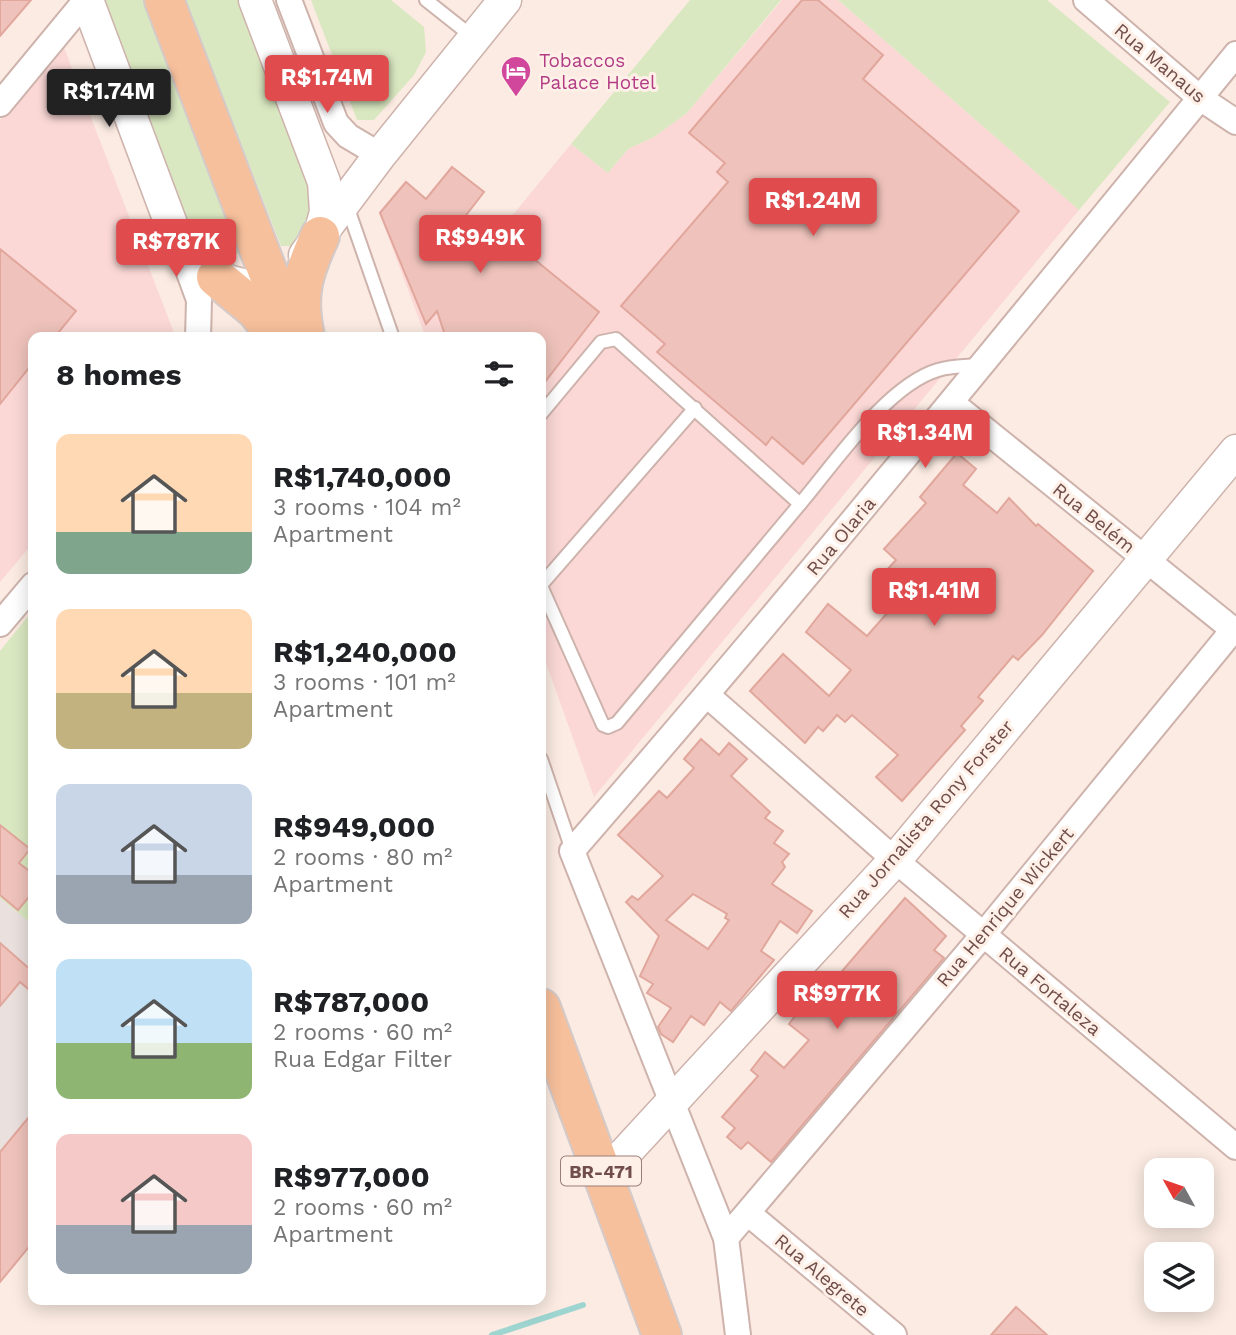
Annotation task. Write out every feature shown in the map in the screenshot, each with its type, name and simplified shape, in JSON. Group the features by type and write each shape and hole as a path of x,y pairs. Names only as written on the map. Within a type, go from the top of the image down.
{"main road":[{"path":"164,0 291,332"},
{"path":"304,332 299,310 300,289 320,236"},
{"path":"216,277 256,310 273,332"},
{"name":"BR-471","path":"546,1022 662,1335"}],"street":[{"path":"0,104 86,0 199,300 198,332"},
{"path":"255,0 335,192"},
{"path":"289,0 336,123 348,136 380,155"},
{"path":"177,240 196,262 216,277 249,286 271,280 301,260 320,236 335,192 380,155 505,0"},
{"name":"Rua Manaus","path":"1086,0 1200,98 1236,122"},
{"name":"Rua Olaria","path":"572,851 708,695 952,403 1236,54"},
{"name":"Rua Belém","path":"952,403 1235,631"},
{"name":"Rua Jornalista Rony Forster","path":"603,1177 675,1102 895,860 1236,451"},
{"path":"0,624 28,591"},
{"name":"Rua Henrique Wickert","path":"726,1238 983,935 1235,631"},
{"name":"Rua Fortaleza","path":"708,695 895,860 1236,1147"},
{"path":"572,851 675,1102 726,1238 738,1335"},
{"name":"Rua Alegrete","path":"749,1214 894,1335"}],"lane":[{"path":"426,0 474,38"},
{"path":"335,192 391,332"},
{"path":"546,408 608,339 616,339 800,504"},
{"path":"546,597 603,725 608,727 617,723 879,411 909,385 938,370 983,365"},
{"path":"546,579 695,408"},
{"path":"546,774 572,851"}],"shaded area":[{"path":"782,0 838,0 1079,210 594,797 546,663 546,332 424,332 379,212 405,181 484,250 571,144 608,173 628,149 654,137 687,113"},
{"path":"63,45 174,332 28,332 28,549 0,582 0,120"},
{"path":"0,898 28,921 28,1240 0,1273"}],"green space":[{"path":"100,0 145,0 240,250 230,262 209,255 190,236"},
{"path":"185,0 240,0 316,196 314,221 295,246 281,246"},
{"path":"311,0 391,0 424,27 426,52 414,75 374,120 357,120"},
{"path":"690,0 781,0 687,113 654,137 628,149 608,173 571,144"},
{"path":"838,0 1047,0 1170,102 1079,210"},
{"path":"28,616 28,921 0,898 0,651"}],"building":[{"path":"0,0 31,0 0,36"},
{"path":"802,0 818,0 883,55 863,79 1019,211 803,464 772,437 766,445 657,352 665,344 621,306 728,182 717,172 725,163 689,133"},
{"path":"452,167 484,192 460,223 490,247 502,233 599,312 546,381 546,332 444,332 437,311 426,324 380,213 406,182 426,199"},
{"path":"0,249 76,311 59,332 28,332 28,369 0,404"},
{"path":"957,453 976,469 963,485 997,513 1009,498 1036,526 1038,524 1093,571 1042,635 1018,660 1013,656 978,697 983,701 961,726 965,730 902,801 876,777 898,755 852,715 845,722 837,715 823,731 818,727 805,743 750,691 783,654 829,696 851,670 806,632 828,604 867,636 896,603 874,584 896,560 884,549 926,503 920,497"},
{"path":"701,739 719,755 729,743 747,759 731,776 770,812 765,818 783,831 774,843 789,854 782,862 785,867 772,884 812,911 797,933 780,921 761,951 774,960 731,1011 720,1002 704,1025 691,1016 673,1042 661,1034 658,1027 671,1008 647,993 653,984 640,976 659,936 626,902 632,896 638,900 663,876 618,835 659,791 667,798 694,768 684,759","holes":["693,894 727,914 725,918 729,920 708,949 666,920"]},
{"path":"0,825 28,847 19,863 28,870 28,898 18,910 0,895"},
{"path":"905,898 946,936 934,950 944,958 771,1162 748,1142 741,1149 727,1137 735,1128 722,1117 758,1076 751,1070 765,1052 784,1068 809,1040 789,1024 807,1000 813,1005"},
{"path":"0,943 28,968 28,989 20,982 0,1006"},
{"path":"28,1118 28,1248 0,1282 0,1152"},
{"path":"1016,1307 1047,1335 991,1335"}],"waterway":[{"path":"492,1335 583,1305"}],"place":[{"name":"Tobaccos Palace Hotel","path":"516,98"}]}
